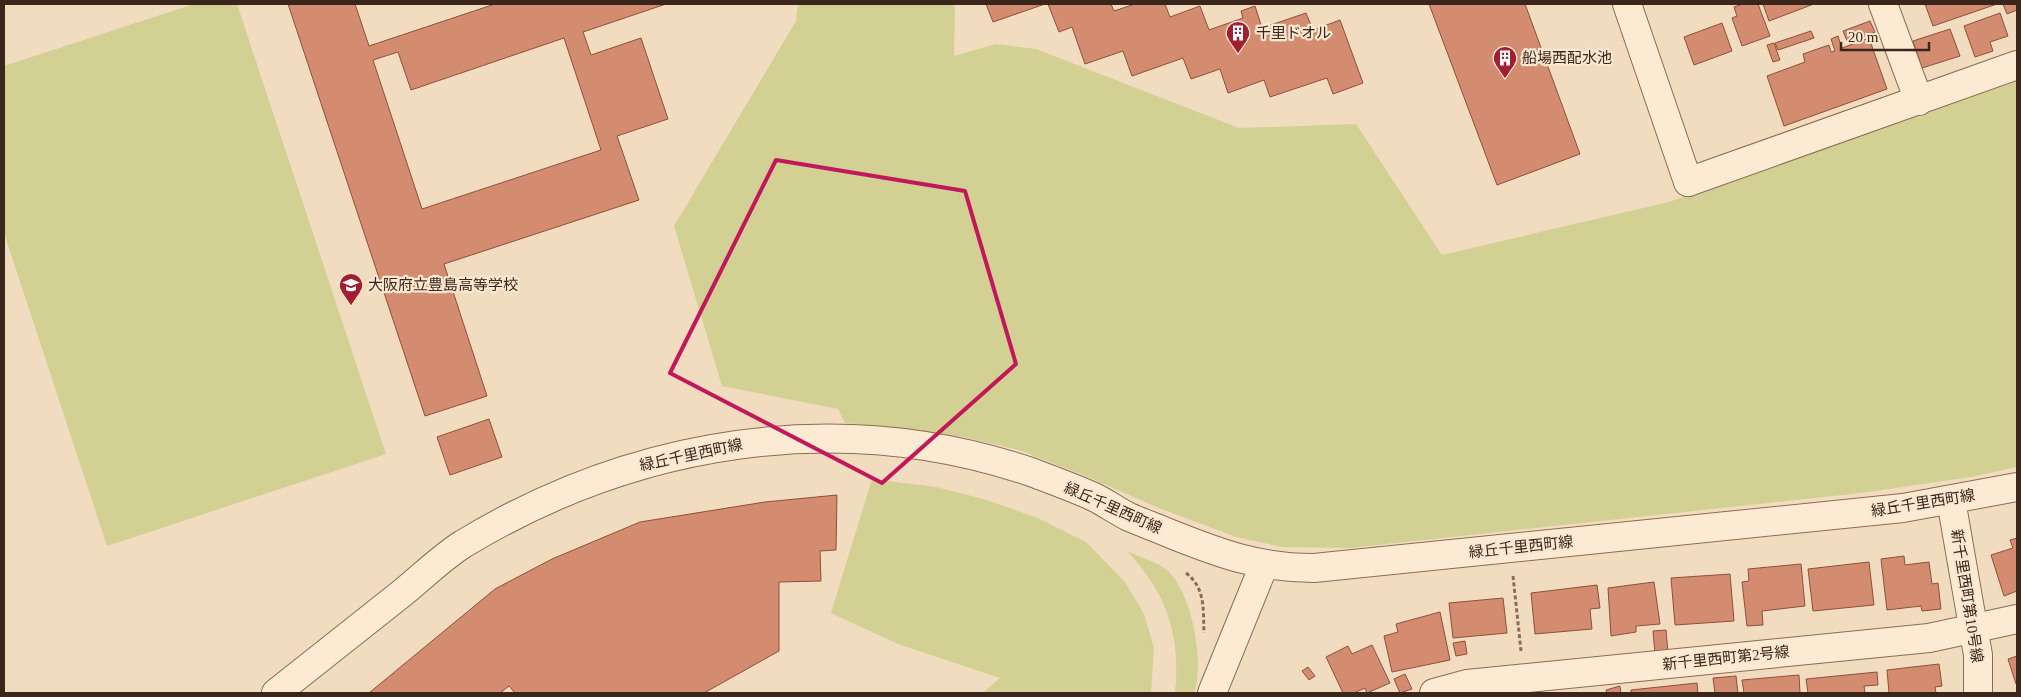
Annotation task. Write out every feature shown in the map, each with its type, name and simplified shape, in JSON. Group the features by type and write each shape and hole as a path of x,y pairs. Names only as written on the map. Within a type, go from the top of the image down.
{"street":[{"path":"1627,4 1688,182 2017,65"},
{"path":"1884,4 1918,101"},
{"name":"緑丘千里西町線","path":"276,693 461,546 543,501 644,463 723,446 814,437 925,445 970,455 1032,473 1096,498 1130,517 1197,544 1264,565 1314,568 1902,508 2017,487"},
{"name":"新千里西町第10号線","path":"1951,500 1978,655 1978,693"},
{"path":"1212,693 1264,565"},
{"name":"新千里西町第2号線","path":"1434,693 1467,684 1929,638 2017,619"}],"path":[{"path":"1182,570 1194,580 1202,595 1204,635"},
{"path":"1513,576 1524,679"}],"highlighted area":[{"path":"776,160 965,191 1016,364 882,483 670,373"}],"shaded area":[{"path":"194,4 237,4 386,454 107,546 4,233 4,66"},
{"path":"798,4 955,4 954,56 996,44 1036,49 1239,128 1356,124 1442,255 1669,202 2017,77 2017,467 1971,477 1861,493 1349,548 1282,547 1236,537 1154,506 1019,450 963,437 845,423 838,409 722,386 674,226 796,21"},
{"path":"872,479 936,487 987,500 1038,518 1086,542 1125,582 1144,614 1154,648 1151,693 983,693 1000,678 898,644 831,613"},
{"path":"1127,551 1165,568 1177,582 1184,596 1190,612 1197,648 1197,680 1194,693 1175,693 1176,652 1168,616 1152,583"}],"building":[{"path":"288,4 355,4 369,46 495,4 666,4 583,32 591,55 641,38 668,119 617,136 639,200 444,264 487,396 425,416","holes":["564,38 601,150 422,209 373,60 398,52 411,90"]},
{"path":"986,4 1045,4 993,22"},
{"name":"千里ドオル","path":"1048,4 1111,4 1114,11 1135,4 1165,4 1170,17 1200,6 1209,30 1243,18 1241,11 1255,6 1262,28 1306,13 1313,30 1340,20 1363,83 1333,94 1327,78 1270,97 1264,80 1228,93 1220,69 1191,79 1183,58 1132,76 1123,51 1085,64 1072,27 1059,32"},
{"name":"船場西配水池","path":"1429,4 1525,4 1580,154 1497,185"},
{"path":"1743,4 1758,4 1770,36 1742,46 1732,18 1737,16 1734,7"},
{"path":"1763,4 1814,4 1769,21"},
{"path":"1925,4 1997,4 1933,26"},
{"path":"2003,4 2017,4 2017,10 2007,14"},
{"path":"2000,13 2008,36 1990,42 1993,51 1975,57 1964,26"},
{"path":"1870,21 1875,32 1848,43 1843,31"},
{"path":"1722,23 1732,51 1694,65 1684,37"},
{"path":"1950,29 1960,56 1922,68 1913,41"},
{"path":"1811,31 1814,38 1778,50 1775,43"},
{"path":"1838,36 1842,48 1869,38 1887,89 1784,126 1767,76 1805,62 1803,54 1829,45 1831,52 1835,51 1831,39"},
{"path":"1774,43 1780,60 1773,62 1767,45"},
{"path":"489,419 502,457 450,475 437,437"},
{"path":"837,495 836,550 820,551 821,581 779,582 779,651 704,693 515,693 509,686 500,693 369,693 495,589 552,559 640,522 765,502"},
{"path":"2017,538 2017,591 2004,596 1991,555 2013,548 2010,540"},
{"path":"1904,556 1905,565 1929,562 1932,584 1938,583 1941,609 1922,611 1921,606 1887,610 1881,559"},
{"path":"1869,562 1874,605 1813,611 1808,569"},
{"path":"1801,564 1805,606 1762,611 1763,625 1747,626 1742,582 1749,581 1748,569"},
{"path":"1730,574 1734,621 1675,625 1671,578"},
{"path":"1654,582 1660,624 1636,626 1636,632 1611,636 1608,588"},
{"path":"1597,585 1600,608 1590,609 1592,629 1535,634 1531,593"},
{"path":"1503,598 1507,633 1453,638 1449,603"},
{"path":"1440,612 1450,660 1392,672 1384,636 1398,632 1396,624"},
{"path":"1666,630 1668,653 1655,654 1653,631"},
{"path":"1465,641 1467,654 1456,656 1453,643"},
{"path":"1372,645 1390,683 1367,693 1365,688 1354,693 1343,693 1326,657 1348,646 1352,654"},
{"path":"2017,656 2017,683 2016,684 2008,659"},
{"path":"1939,664 1942,686 1935,687 1936,693 1889,693 1887,670"},
{"path":"1308,667 1315,676 1309,680 1302,671"},
{"path":"1877,672 1878,685 1864,686 1865,693 1808,693 1806,679"},
{"path":"1405,674 1412,689 1400,693 1394,679"},
{"path":"1799,675 1800,693 1744,693 1742,680"},
{"path":"1736,676 1738,693 1715,693 1713,678"},
{"path":"1697,683 1698,693 1631,693 1631,690"},
{"path":"1620,686 1621,693 1607,693 1606,690"}],"place":[{"name":"千里ドオル","path":"1238,54"},
{"name":"船場西配水池","path":"1505,79"},
{"name":"大阪府立豊島高等学校","path":"351,306"}]}
